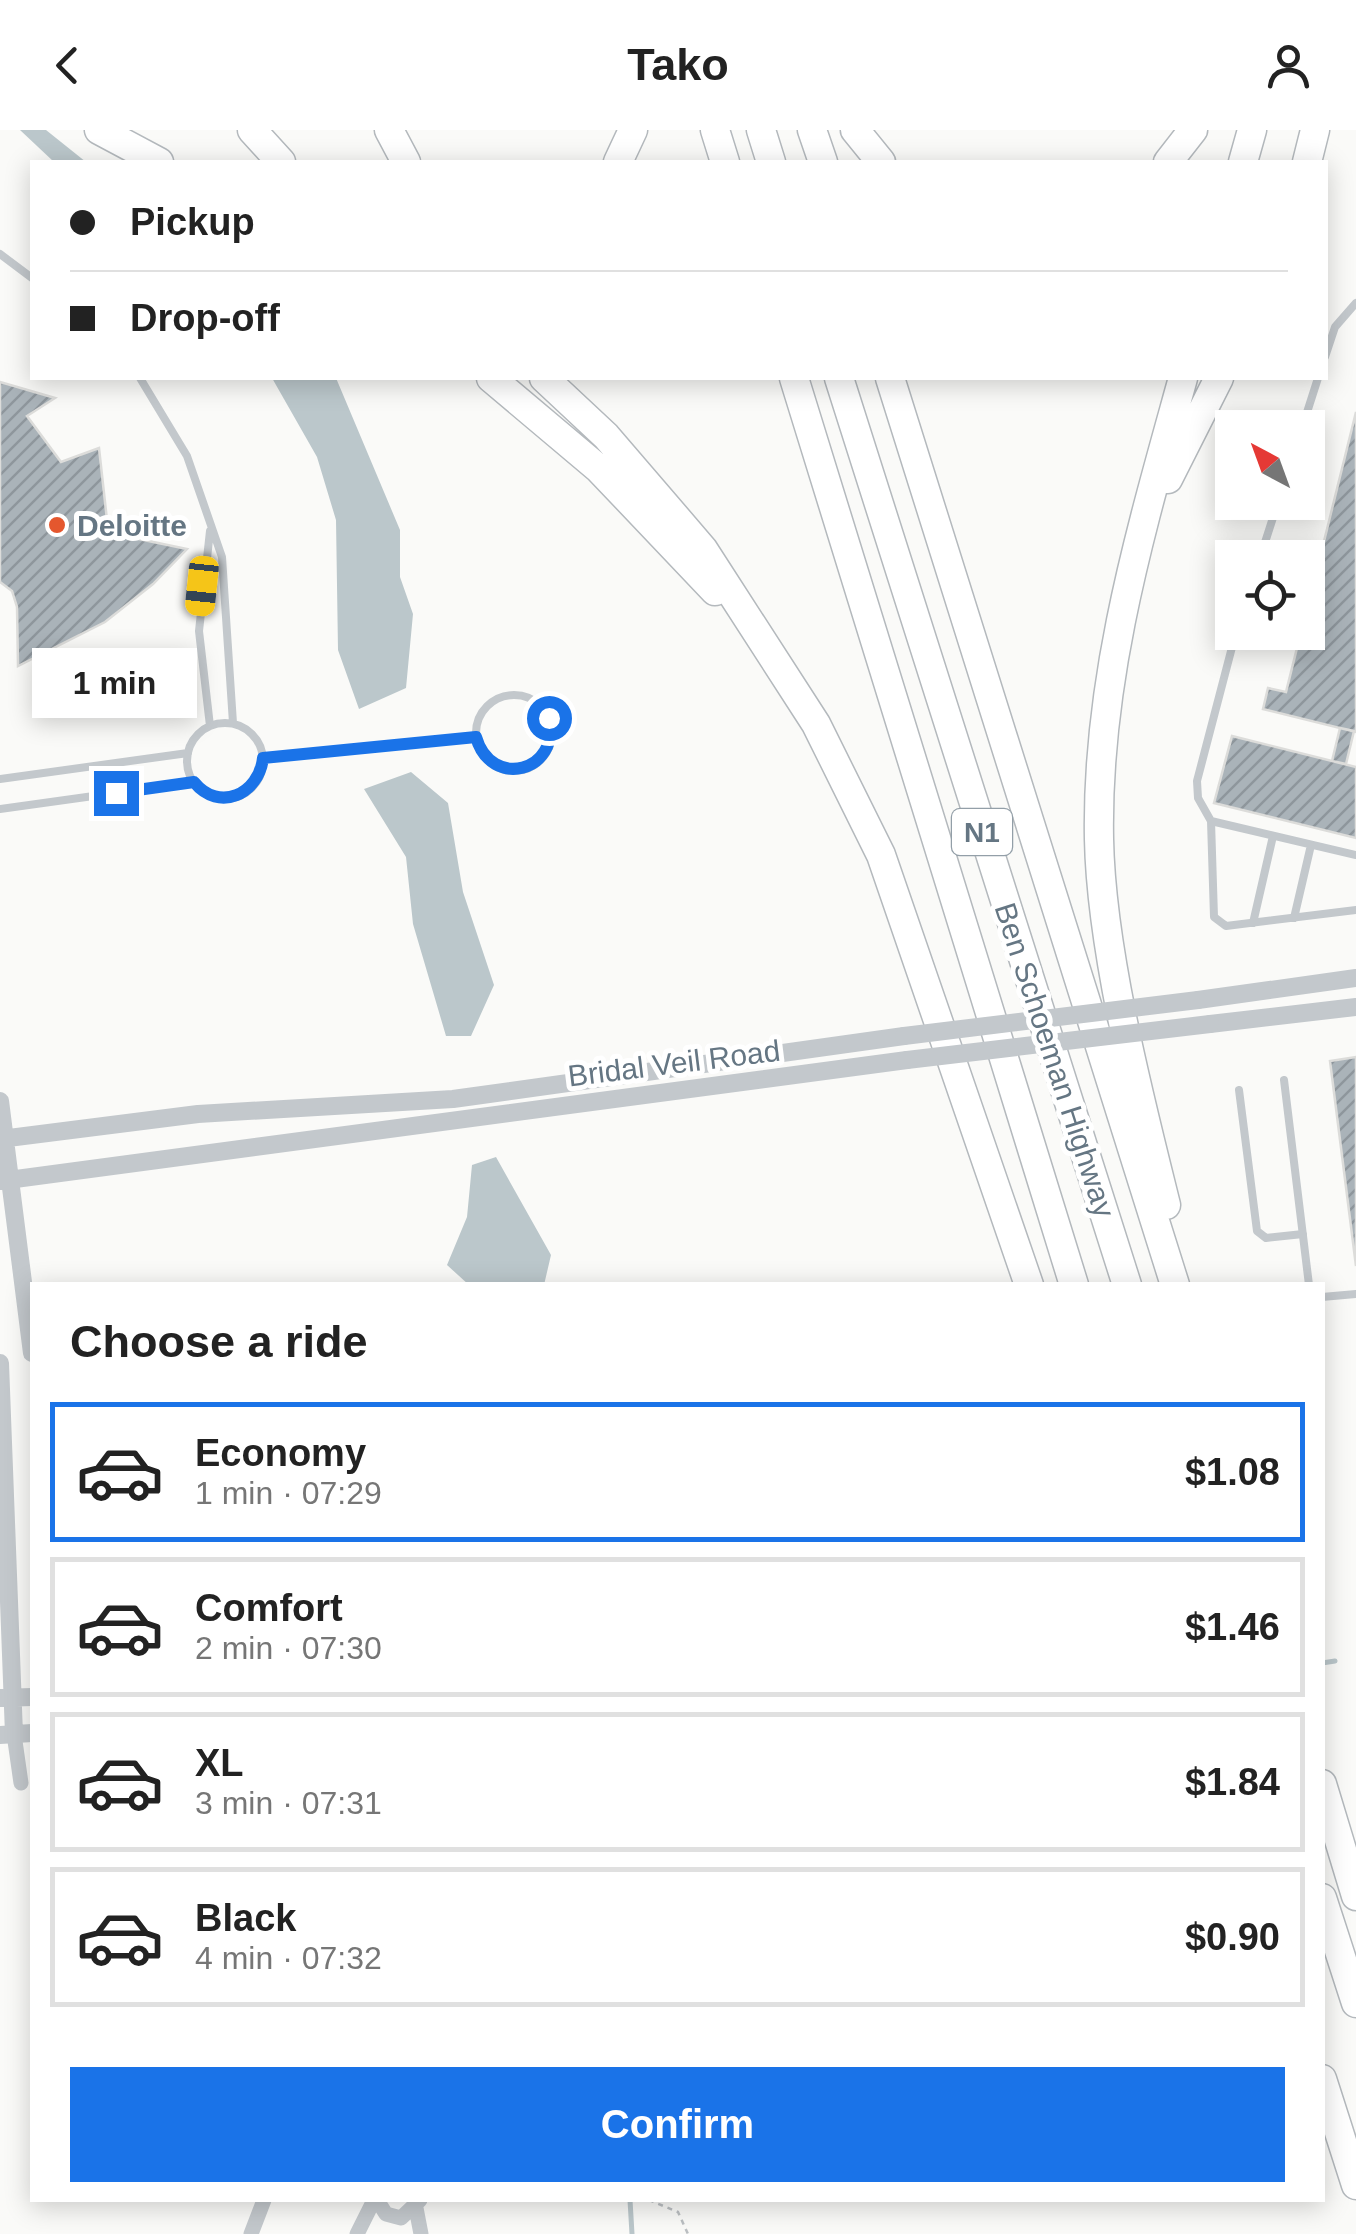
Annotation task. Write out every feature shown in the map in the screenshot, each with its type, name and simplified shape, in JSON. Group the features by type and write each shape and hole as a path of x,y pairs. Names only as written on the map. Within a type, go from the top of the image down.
{"highway":[{"path":"99,130 156,160"},
{"path":"252,130 279,160"},
{"path":"389,130 405,160"},
{"path":"619,160 633,130"},
{"path":"715,130 725,160"},
{"path":"760,130 770,160"},
{"path":"812,130 821,160"},
{"path":"855,130 879,160"},
{"path":"1170,160 1193,130"},
{"path":"1244,160 1252,130"},
{"path":"1308,160 1316,130"},
{"path":"493,380 600,469 758,635"},
{"path":"546,380 606,436 703,549 816,724 881,854 1028,1282"},
{"name":"Ben Schoeman Highway","path":"795,380 1073,1282"},
{"name":"Ben Schoeman Highway","path":"839,380 1126,1282"},
{"path":"891,380 1174,1282"},
{"path":"1182,380 1128,577 1114,644 1101,754 1099,842 1117,978 1185,1282"},
{"path":"1128,577 1164,486 1218,380"},
{"path":"1325,1794 1356,1896"},
{"path":"1325,1907 1356,2003"},
{"path":"1325,2088 1356,2185"}],"street":[{"name":"Bridal Veil Road","path":"2,1138 198,1114 454,1098 1356,978"},
{"name":"Bridal Veil Road","path":"5,1180 907,1060 1356,1007"},
{"path":"0,1101 5,1180 30,1339"},
{"path":"0,1362 10,1623 6,1698 16,1734 21,1782 30,1764"},
{"path":"0,1644 10,1623"},
{"path":"251,2234 263,2202"},
{"path":"357,2234 375,2202"},
{"path":"377,2202 381,2210 394,2218 408,2216 418,2204"},
{"path":"418,2204 421,2234"},
{"path":"386,2234 394,2218"}],"lane":[{"path":"0,254 30,276"},
{"path":"1328,347 1334,327 1356,303"},
{"path":"141,380 187,456 224,571 233,724"},
{"path":"1308,410 1317,380"},
{"path":"210,531 199,620 210,726"},
{"path":"1231,650 1197,780 1198,798 1211,821 1214,917 1226,926 1356,910"},
{"path":"511,695 534,700 543,708 552,730 550,744 535,764 510,770 487,760 476,737 481,714 489,704 511,695"},
{"path":"233,724 254,736 263,758 255,783 234,797 208,795 194,782 188,753 199,732 210,726 233,724"},
{"path":"263,758 476,737"},
{"path":"0,779 188,753"},
{"path":"0,809 194,782"},
{"path":"1211,821 1356,856"},
{"path":"1253,923 1273,836"},
{"path":"1294,918 1311,845"},
{"path":"1284,1080 1309,1282"},
{"path":"1239,1090 1257,1232 1266,1238 1303,1234"},
{"path":"1325,1297 1356,1294"}],"path":[{"path":"656,2202 678,2212 688,2234"}],"shaded area":[{"path":"20,130 46,130 84,160 52,160"},
{"path":"273,380 337,380 400,530 400,577 413,614 406,688 359,709 338,650 336,520 317,457"},
{"path":"411,772 448,803 463,892 494,985 471,1036 446,1036 413,924 406,857 364,789"},
{"path":"496,1157 551,1255 545,1282 466,1282 447,1265 467,1217 472,1165"}],"building":[{"name":"Deloitte","path":"0,382 55,398 27,416 61,462 99,448 107,520 139,539 187,549 153,584 105,622 18,666 17,607 12,591 0,582"},
{"path":"1356,412 1356,732 1263,709 1268,688 1286,692 1296,650 1325,650 1324,540"},
{"path":"1340,728 1354,731 1346,764 1332,761"},
{"path":"1232,736 1356,767 1356,838 1214,803"},
{"path":"1356,1057 1356,1266 1330,1061"}],"waterway":[{"path":"1325,1663 1335,1661"},
{"path":"630,2202 632,2234"}],"place":[{"name":"Deloitte","path":"57,525"}],"route":[{"path":"116,793 194,782 208,795 234,797 255,783 263,758 476,737 487,760 510,770 524,769 545,755 552,730 549,718"}]}
